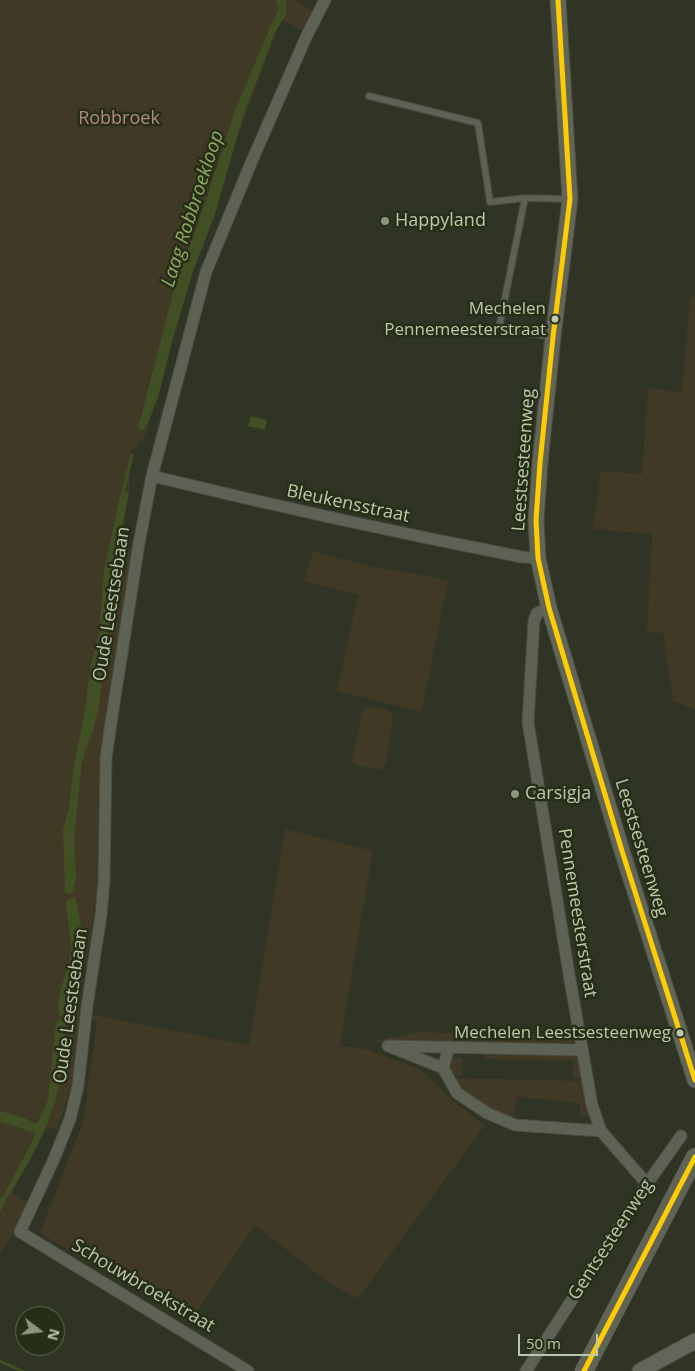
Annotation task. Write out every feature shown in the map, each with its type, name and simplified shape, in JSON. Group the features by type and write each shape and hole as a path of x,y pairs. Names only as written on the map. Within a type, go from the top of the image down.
{"main road":[{"name":"Gentsesteenweg","path":"592,1370 695,1157"},
{"name":"Gentsesteenweg","path":"592,1370 695,1179"}],"street":[{"name":"Oude Leestsebaan","path":"20,1232 54,1159 70,1118 78,1086 104,881 106,758 139,543 152,476 206,272 307,35 325,0"},
{"name":"Leestsesteenweg","path":"558,0 570,199 553,337 536,520 538,558 549,608 622,852 695,1080"},
{"name":"Bleukensstraat","path":"152,476 297,511 522,557 538,558"},
{"name":"Pennemeesterstraat","path":"549,608 537,613 534,621 528,722 582,1050 592,1105 601,1131 647,1184"},
{"path":"582,1050 388,1046 443,1068 457,1093 487,1113 515,1125 601,1131"},
{"path":"443,1068 449,1047"},
{"name":"Gentsesteenweg","path":"526,1371 647,1184 681,1136"},
{"name":"Schouwbroekstraat","path":"20,1232 248,1371"},
{"path":"640,1371 695,1341"}],"lane":[{"path":"369,96 478,123 490,202 526,198 570,199"},
{"path":"526,198 500,328 553,337"}],"green space":[{"name":"Robbroek","path":"0,0 295,0 314,12 304,31 282,20 279,25 234,146 215,215 193,270 159,394 143,441 139,440 137,448 133,447 131,454 134,455 130,470 130,488 120,543 134,550 108,723 98,808 97,886 83,977 72,1083 58,1129 46,1127 12,1193 29,1203 0,1255"},
{"path":"690,297 695,297 695,710 673,701 663,633 647,632 652,534 593,529 601,471 642,474 648,388 682,392"},
{"path":"313,551 366,565 448,580 422,712 337,691 358,595 304,581"},
{"path":"367,706 388,710 393,714 387,760 383,770 356,766 352,762 362,712"},
{"path":"285,829 373,851 340,1046 366,1049 422,1070 451,1099 485,1125 358,1299 329,1283 255,1225 190,1322 40,1233 83,1122 97,1022 92,1020 93,1015 249,1045"},
{"path":"416,1032 575,1036 572,1043 568,1044 414,1041 377,1043 373,1041"},
{"path":"485,1052 571,1054 579,1058 583,1078 573,1078 573,1061 485,1059"},
{"path":"454,1057 463,1059 462,1075 451,1076 450,1064"},
{"path":"452,1078 583,1081 589,1117 580,1117 580,1103 517,1097 514,1120 496,1113 472,1099"}],"shaded area":[{"path":"275,0 286,0 287,13 275,32 244,113 215,214 192,274 159,394 146,427 140,430 138,428 174,290 235,111 279,9"},
{"path":"251,416 267,420 265,430 248,426"},
{"path":"121,492 129,493 121,533 99,705 93,732 85,751 81,768 74,838 76,879 73,887 74,892 69,894 65,892 63,830 69,808 73,772 91,666 99,633 104,570"},
{"path":"75,897 81,926 80,961 69,1010 64,1017 60,1016 59,1003 71,952 66,904 68,899"},
{"path":"59,1019 65,1022 64,1044 55,1101 38,1145 0,1212 0,1198 3,1196 36,1132 0,1122 0,1111 25,1118 35,1124 38,1123 48,1100 55,1031"}],"waterway":[{"name":"Laag Robbroekloop","path":"122,496 132,455"},
{"path":"0,1361 22,1371"}],"transit line":[{"path":"558,0 570,199 540,463 536,520 538,558 549,608 622,851 695,1080"},
{"path":"584,1371 695,1157"}],"place":[{"name":"Happyland","path":"385,221"},
{"name":"Mechelen Pennemeesterstraat","path":"555,319"},
{"name":"Carsigja","path":"515,794"},
{"name":"Mechelen Leestsesteenweg","path":"680,1033"}]}
